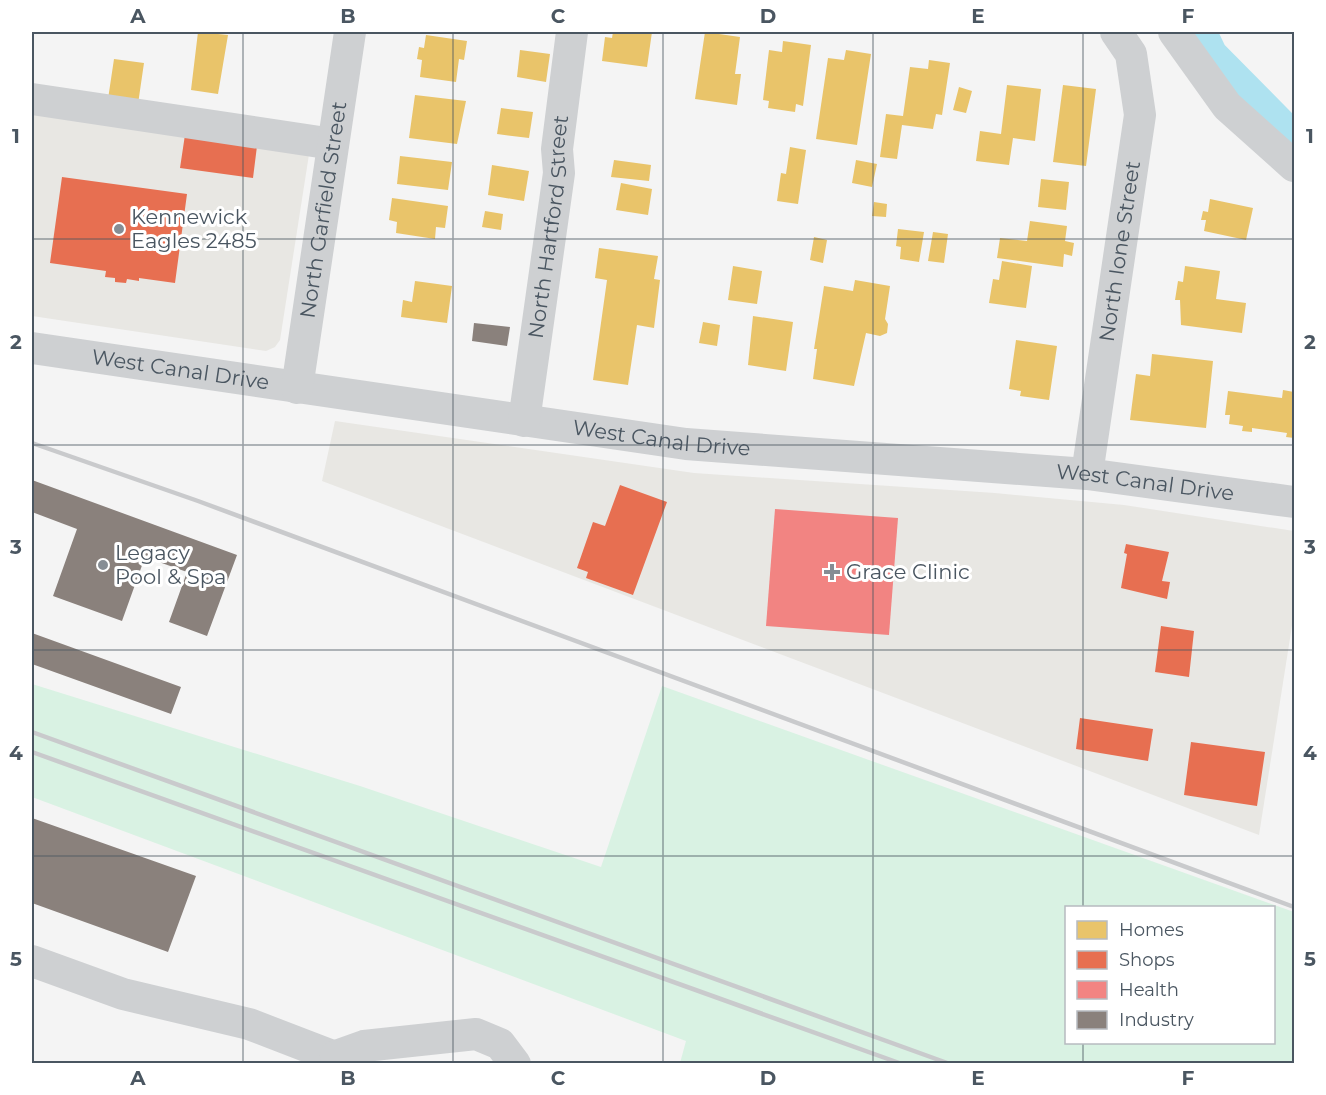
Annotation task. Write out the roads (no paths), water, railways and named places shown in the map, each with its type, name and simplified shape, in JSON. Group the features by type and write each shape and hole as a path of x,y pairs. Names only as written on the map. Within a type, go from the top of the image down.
{"street":[{"name":"North Garfield Street","path":"297,388 350,32"},
{"name":"North Hartford Street","path":"524,421 559,173 557,149 572,32"},
{"name":"North Ione Street","path":"1087,474 1140,115 1131,54 1116,32"},
{"path":"1174,32 1227,105 1294,166"},
{"path":"32,99 333,144"},
{"name":"West Canal Drive","path":"32,348 524,421 741,449 1087,474 1294,502"},
{"path":"32,961 123,994 249,1024 345,1060 364,1046 476,1034 500,1044 515,1064"}],"waterway":[{"path":"1203,32 1213,53 1294,135"}],"railway":[{"path":"32,443 198,501 1294,907"},
{"path":"32,732 950,1064"},
{"path":"32,752 902,1064"}],"place":[{"name":"Kennewick Eagles 2485","path":"119,229"},
{"name":"Legacy Pool & Spa","path":"103,565"},
{"name":"Grace Clinic","path":"832,572"}]}
